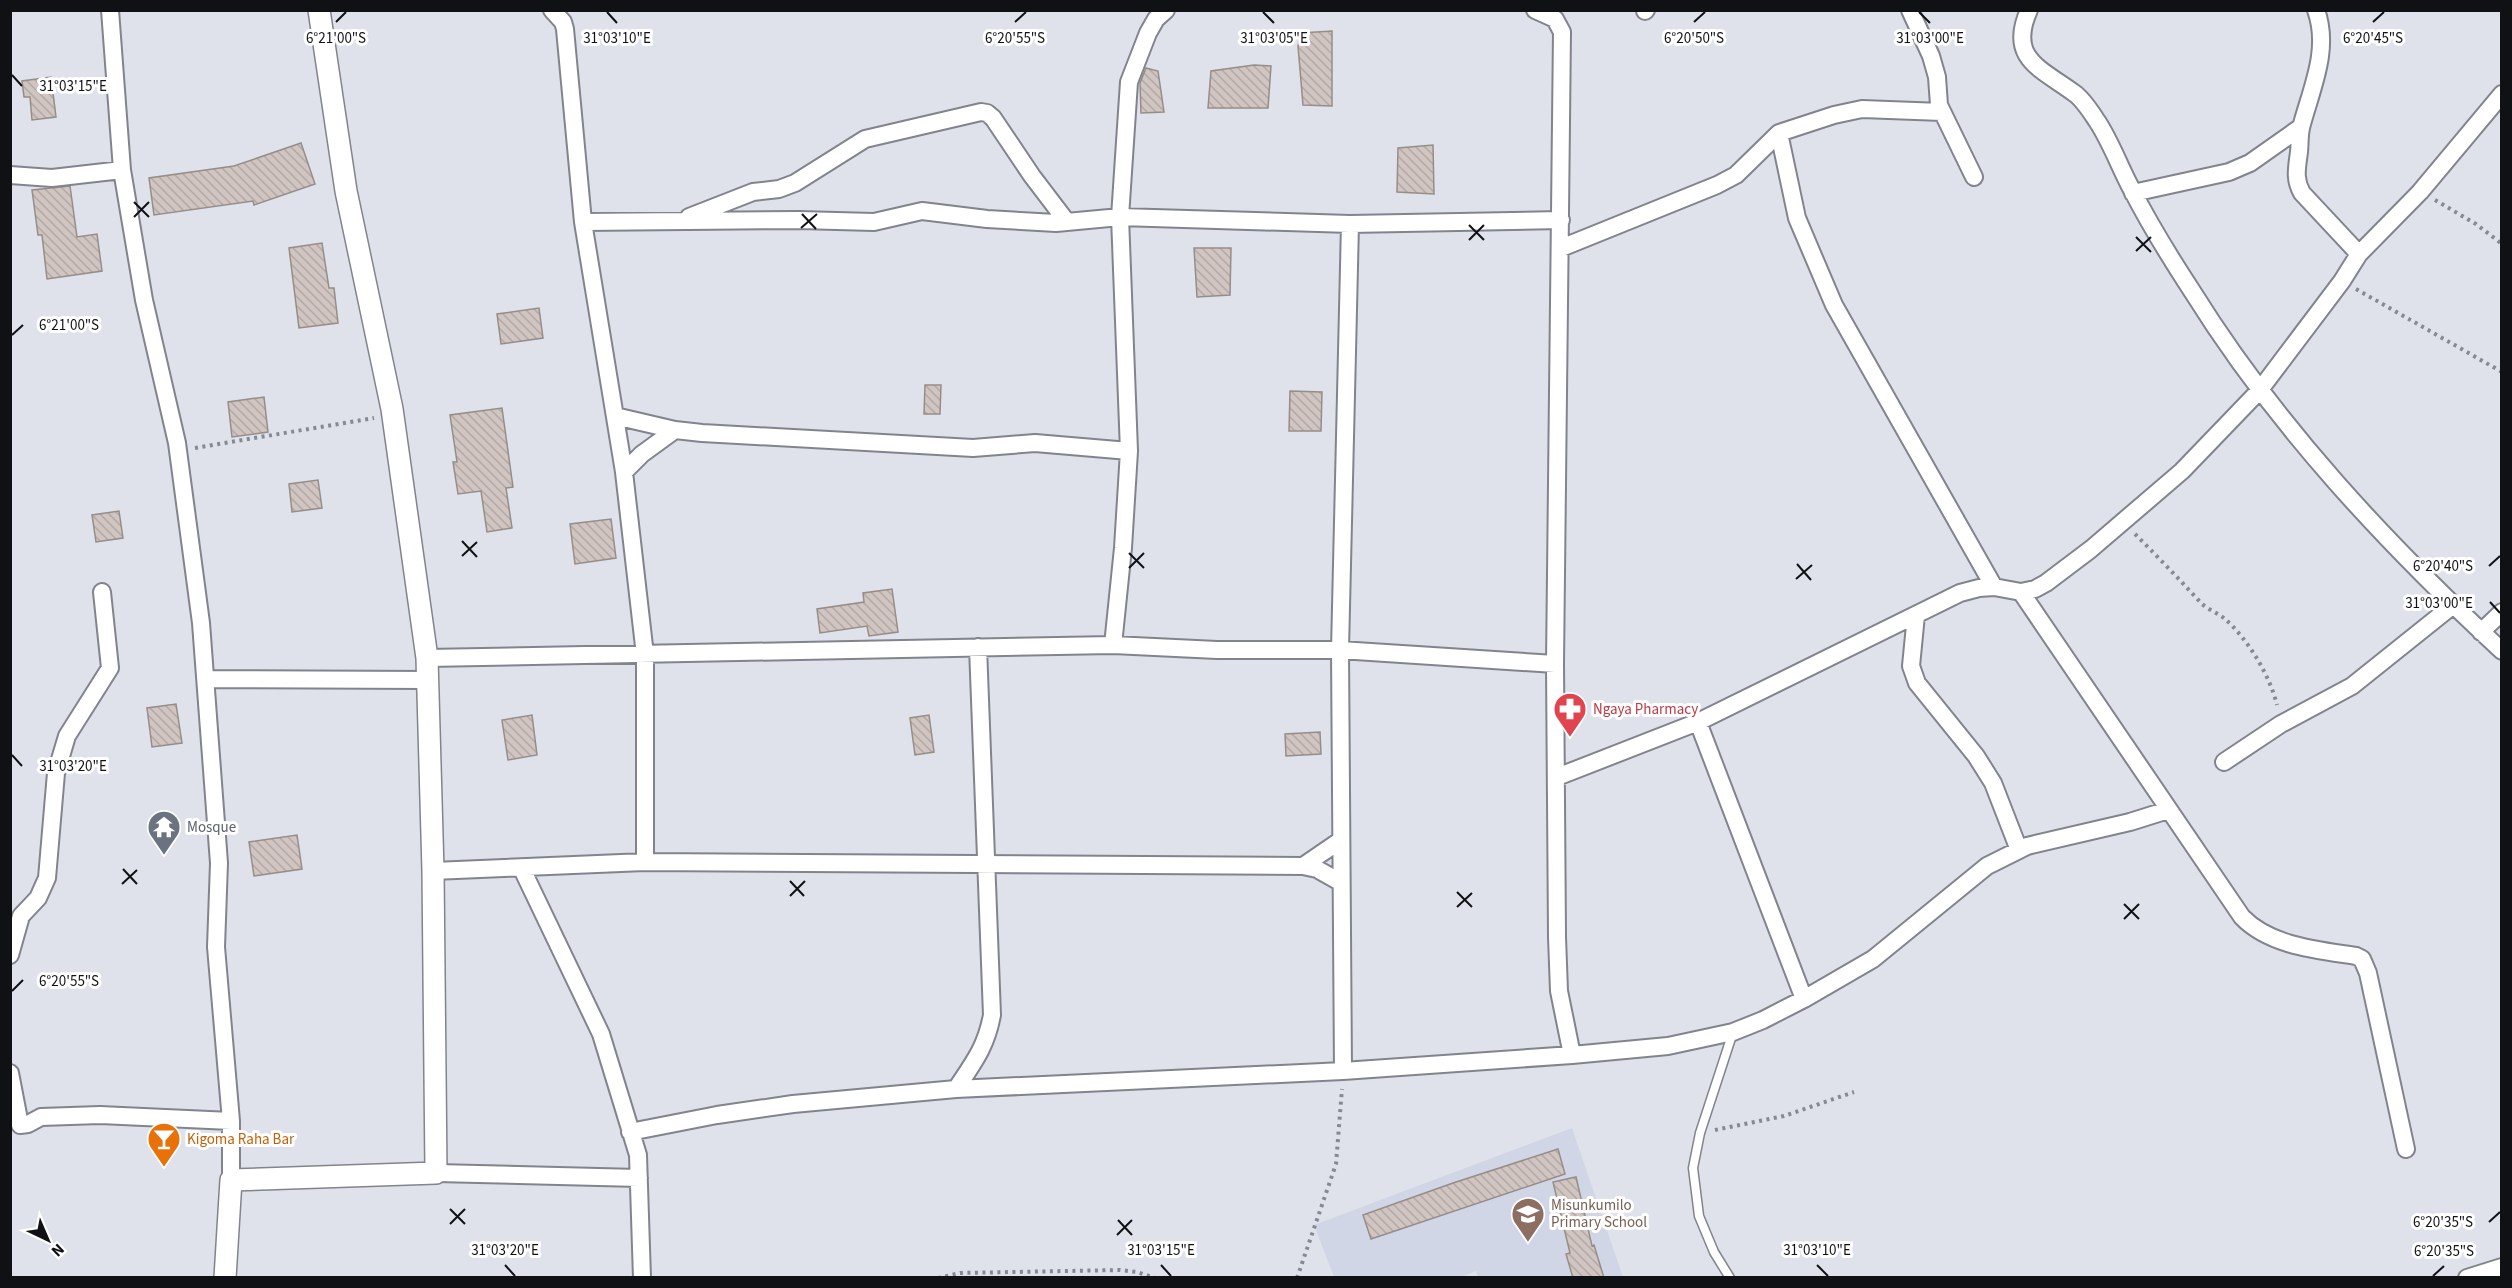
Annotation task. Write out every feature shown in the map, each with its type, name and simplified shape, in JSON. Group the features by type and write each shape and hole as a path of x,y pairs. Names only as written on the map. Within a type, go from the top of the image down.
{"street":[{"path":"110,10 122,170 144,300 178,451 206,679 219,863 216,947 231,1120 231,1180 225,1278"},
{"path":"319,10 346,191 393,416 427,658 433,871 436,1173"},
{"path":"552,10 563,22 565,29 583,222 624,472 645,655 645,862"},
{"path":"1113,645 1123,548 1129,451 1120,217 1129,82 1148,33 1156,19 1166,10"},
{"path":"1535,10 1555,20 1562,32 1555,664 1559,991 1572,1055"},
{"path":"1910,10 1931,56 1937,77 1939,105 1974,177"},
{"path":"2029,10 2021,33 2025,52 2032,62 2052,80 2076,94 2097,122 2133,193 2192,292 2259,391 2363,512 2452,606 2502,651"},
{"path":"2316,10 2322,27 2322,43 2313,91 2301,127 2297,184 2302,193 2359,254"},
{"path":"1557,777 1698,722 1960,593 1994,587 2021,592 2035,589 2046,583 2182,471 2259,391 2342,281 2359,254 2420,192 2502,94"},
{"path":"1561,248 1736,175 1779,133 1833,115 1862,109 1942,112"},
{"path":"680,221 753,192 779,189 795,183 865,139 981,112 993,118 1032,176 1067,222"},
{"path":"2133,193 2229,172 2250,163 2301,127"},
{"path":"1779,133 1797,218 1834,305 1994,587"},
{"path":"10,175 52,178 122,170"},
{"path":"583,222 799,220 874,222 928,211 987,219 1067,222 1120,217 1350,224 1561,220"},
{"path":"1343,1071 1340,650 1350,224"},
{"path":"615,416 675,430 973,448 1035,443 1129,451"},
{"path":"624,472 642,454 675,430"},
{"path":"10,955 21,916 38,898 47,878 56,773 67,736 110,668 102,592"},
{"path":"2021,592 2241,917 2254,930 2301,947 2362,959 2368,973 2406,1149"},
{"path":"2224,762 2281,724 2352,686 2452,606"},
{"path":"2481,632 2502,612"},
{"path":"1916,615 1911,666 1917,683 1976,756 1993,783 2019,850"},
{"path":"427,658 1113,645 1217,650 1340,650 1555,664"},
{"path":"956,1089 982,1050 988,1037 992,1015 978,647"},
{"path":"206,679 428,680"},
{"path":"1698,722 1804,999"},
{"path":"630,1132 793,1104 956,1089 1343,1071 1668,1046 1733,1032 1804,999 1873,959 1987,866 2019,850 2168,810"},
{"path":"1303,866 1341,840"},
{"path":"433,871 645,862 1303,866 1317,869 1340,882"},
{"path":"522,869 601,1034 638,1155 642,1278"},
{"path":"10,1073 20,1125 28,1124 41,1117 100,1115 231,1120"},
{"path":"231,1180 436,1173 639,1178"},
{"path":"2467,1278 2502,1267"}],"lane":[{"path":"1730,1278 1714,1252 1699,1216 1693,1168 1700,1133 1733,1032"}],"path":[{"path":"2420,192 2476,224 2502,244"},
{"path":"2342,281 2502,372"},
{"path":"178,451 393,416"},
{"path":"2122,522 2185,583 2204,606 2225,619 2239,634 2262,669 2276,701 2281,724"},
{"path":"1297,1278 1336,1164 1343,1071"},
{"path":"1700,1133 1784,1116 1854,1092"},
{"path":"938,1278 960,1273 1120,1270 1137,1272 1155,1278"}],"shaded area":[{"path":"1572,1128 1623,1277 1478,1278 1476,1271 1459,1278 1334,1277 1314,1225"}],"building":[{"path":"1332,31 1332,106 1303,105 1298,46 1301,33"},
{"path":"1254,65 1271,66 1268,108 1208,108 1211,71"},
{"path":"1146,68 1158,71 1164,112 1141,113 1140,83"},
{"path":"51,77 56,117 32,120 30,97 24,97 22,81"},
{"path":"301,143 315,184 254,205 253,201 154,215 149,178 234,166"},
{"path":"1433,145 1434,194 1397,192 1398,148"},
{"path":"70,186 77,237 97,234 102,271 47,279 42,235 38,235 32,190"},
{"path":"322,243 329,288 334,288 338,323 299,328 289,248"},
{"path":"1194,248 1231,248 1230,295 1197,297"},
{"path":"539,308 543,338 501,344 497,314"},
{"path":"925,385 941,385 940,414 924,414"},
{"path":"1290,391 1322,392 1321,431 1289,431"},
{"path":"264,397 268,432 232,437 228,402"},
{"path":"502,408 513,487 506,488 512,528 487,532 481,491 458,494 453,462 457,462 450,415"},
{"path":"318,480 322,508 292,512 289,484"},
{"path":"119,511 123,538 96,542 92,515"},
{"path":"611,519 616,558 575,564 570,524"},
{"path":"892,589 898,632 869,636 867,626 820,633 817,609 864,602 863,593"},
{"path":"176,704 182,743 152,747 147,708"},
{"path":"532,715 537,755 508,760 502,720"},
{"path":"929,715 934,752 915,755 910,718"},
{"path":"1320,732 1321,754 1286,756 1285,734"},
{"path":"297,835 302,869 254,876 249,842"},
{"path":"1558,1149 1565,1174 1371,1239 1363,1215"},
{"path":"1576,1177 1592,1246 1594,1245 1604,1278 1573,1278 1566,1254 1570,1253 1553,1182"}],"place":[{"name":"Ngaya Pharmacy","path":"1570,738"},
{"name":"Mosque","path":"164,856"},
{"name":"Kigoma Raha Bar","path":"164,1168"},
{"name":"Misunkumilo Primary School","path":"1528,1243"}]}
